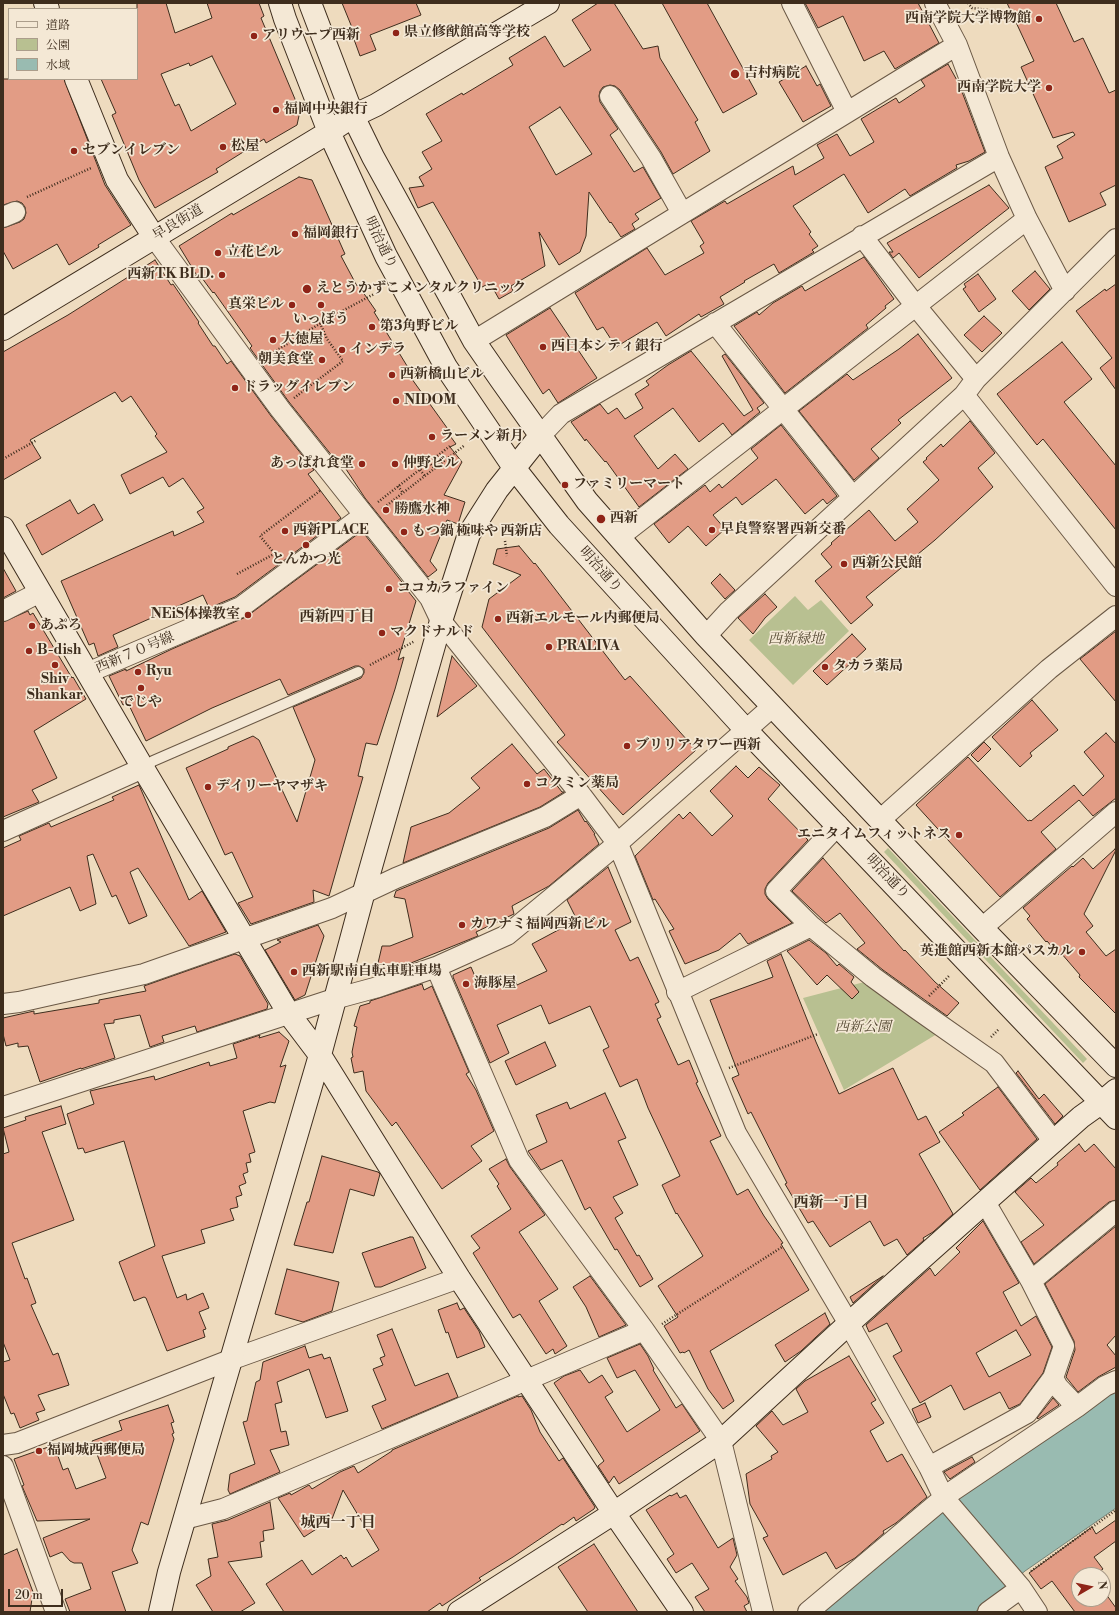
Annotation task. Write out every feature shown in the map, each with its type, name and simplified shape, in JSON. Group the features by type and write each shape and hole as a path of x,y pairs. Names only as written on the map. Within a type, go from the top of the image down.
{"street":[{"name":"明治通り","path":"280,3 329,132 386,256 446,367 515,469 559,525 746,730 1111,1103"},
{"path":"310,3 353,116 373,157 474,341 587,501 706,636 772,707 982,928 1116,1066"},
{"name":"早良街道","path":"3,329 353,116 376,105 548,3"},
{"path":"792,3 847,112"},
{"path":"935,3 956,45 999,157 1026,219 1065,291"},
{"path":"474,341 956,45"},
{"path":"76,80 117,180 154,237 280,409 372,511 430,598 441,621 582,795 618,844 677,992 736,1133 849,1324 929,1467 945,1500 1022,1581 1037,1612"},
{"path":"610,96 651,158 682,213"},
{"path":"160,1612 169,1572 184,1519 320,1054 363,895 441,621 469,534 497,490 540,436 561,414 999,157"},
{"path":"619,537 1026,219"},
{"path":"862,236 915,305 976,379"},
{"path":"706,636 728,611 964,395 976,379 1116,239"},
{"path":"715,323 853,497"},
{"path":"964,395 1116,586"},
{"name":"西新７０号線","path":"87,673 240,607 372,511"},
{"path":"3,528 289,1014 320,1054 459,1278 614,1513 682,1612"},
{"path":"3,611 40,592"},
{"path":"880,820 1048,669 1116,616"},
{"path":"3,1107 289,1014 378,987 436,967 507,935 618,844 772,707"},
{"path":"3,831 143,768"},
{"path":"3,1004 19,1002 144,974 332,908 363,895 396,878 545,817 582,795"},
{"path":"982,928 1116,812"},
{"path":"838,825 776,891 811,926 873,977 994,1063 1054,1142"},
{"path":"677,992 811,926"},
{"path":"436,967 519,1160 644,1330 721,1441 762,1612"},
{"path":"459,1612 614,1513 721,1441 849,1324 1081,1117 1111,1103"},
{"path":"929,1467 1027,1413 1053,1378 1064,1346 1031,1281 985,1202"},
{"path":"1031,1281 1116,1211"},
{"path":"3,1445 17,1442 230,1360 459,1278"},
{"path":"184,1519 223,1510 644,1330"},
{"path":"1053,1378 1058,1387 1077,1407"},
{"path":"808,1612 945,1500 1105,1386 1116,1381"},
{"path":"3,1466 56,1612"},
{"path":"988,1612 1022,1581"}],"lane":[{"path":"143,768 153,761 358,672"}],"path":[{"path":"968,3 972,8 1012,13"},
{"path":"9,214 30,204 27,196 109,160"},
{"path":"250,368 320,324 376,293"},
{"path":"280,409 343,362 327,339 320,324"},
{"path":"3,459 38,440"},
{"path":"372,511 403,493 465,445"},
{"path":"372,511 398,486 450,446"},
{"path":"429,462 435,469"},
{"path":"420,470 425,476"},
{"path":"398,486 403,493"},
{"path":"274,553 260,536 320,490"},
{"path":"505,541 507,556"},
{"path":"358,672 415,641"},
{"path":"917,1009 948,976"},
{"path":"727,1069 818,1034"},
{"path":"644,1330 663,1324 784,1246"},
{"path":"1022,1581 1043,1561 1116,1510"}],"green space":[{"name":"西新緑地","path":"795,596 808,610 821,600 849,631 793,685 749,640"},
{"path":"888,848 1087,1059 1083,1063 884,852"},
{"name":"西新公園","path":"872,980 942,1031 844,1090 803,998"}],"water":[{"path":"1116,1390 1116,1508 1025,1571 975,1612 819,1612 931,1516"}],"building":[{"path":"137,3 166,3 175,33 212,18 207,3 259,3 264,16 261,18 300,111 297,125 266,143 264,139 216,169 218,172 155,208 139,180 112,115 116,113 101,80 138,80","holes":["212,56 236,104 191,131 179,104 175,106 161,74 189,63 190,66"]},
{"path":"342,3 416,3 421,15 370,35 376,50 360,56 351,31 353,30"},
{"path":"598,3 614,3 643,49 658,46 660,58 698,120 695,122 710,151 673,174 661,152 620,90 615,86 610,85 603,87 599,96 600,102 618,129 610,135 634,172 643,167 661,198 635,214 639,219 632,224 635,229 621,237 589,192 586,236 580,252 559,265 539,232 545,266 511,286 513,291 499,299 490,283 482,287 433,202 418,208 409,188 424,186 419,177 432,169 422,152 442,141 426,114 462,93 463,95 513,65 509,58 545,36 564,67 591,50 572,20","holes":["560,107 592,154 556,175 529,127"]},
{"path":"662,3 707,3 757,94 723,113"},
{"path":"805,3 918,3 939,43 895,69 884,51 864,61 843,16 818,28"},
{"path":"1007,3 1056,3 1074,42 1083,38 1109,93 1116,90 1116,185 1100,193 1106,205 1069,222 1045,167 1063,158 1057,146 1075,135 1073,132 1053,138 1021,67 1034,61"},
{"path":"948,64 959,84 985,152 969,161 956,165 957,168 910,196 905,189 868,213 844,174 793,206 811,232 809,234 818,246 812,250 814,252 779,273 774,264 744,281 745,282 720,297 724,304 701,317 699,314 666,336 657,322 616,347 603,327 597,330 575,293 647,248 665,275 704,253 700,246 704,243 691,221 725,201 727,204 793,166 795,175 824,158 817,145 837,134 850,156 874,142 861,119 896,98 899,103 925,86 921,80"},
{"path":"806,66 817,86 820,84 831,106 803,122 779,82"},
{"path":"3,79 64,80 105,185 131,225 69,265 57,244 13,269 3,251 3,228 20,222 24,219 26,213 25,207 22,203 17,201 3,205"},
{"path":"299,177 312,180 345,254 341,256 357,286 358,285 376,311 374,312 412,374 409,375 450,432 448,433 456,444 450,447 462,462 444,495 465,502 458,524 447,520 430,561 437,570 428,577 365,498 340,460 337,462 289,402 250,348 252,346 214,292 213,293 202,278 200,280 199,279 179,246 232,213 233,215"},
{"path":"989,185 1009,208 919,278 899,253 893,258 889,252 893,252 887,243"},
{"path":"864,257 894,299 866,325 868,328 785,393 734,326 757,312 759,315 773,303 802,286 805,291"},
{"path":"155,260 171,285 173,284 199,322 198,323 213,346 215,346 227,364 231,361 271,416 314,470 308,474 341,518 235,597 209,608 203,595 113,635 118,647 98,656 94,643 89,645 61,581 173,531 174,536 204,522 197,512 204,508 183,478 169,487 163,477 130,494 121,475 167,452 155,436 157,434 131,396 122,402 115,392 30,440 41,458 3,480 3,352 68,315"},
{"path":"1035,271 1050,289 1029,310 1012,291"},
{"path":"978,274 996,299 979,312 963,289 966,287 964,284"},
{"path":"1116,284 1116,390 1100,368 1112,358 1076,311 1105,289 1106,291"},
{"path":"550,308 597,378 558,403 549,389 543,394 506,335"},
{"path":"984,316 1002,333 982,352 964,335"},
{"path":"918,334 952,378 898,420 901,423 871,449 879,458 854,480 799,411 847,374 853,380 899,349"},
{"path":"1062,342 1092,379 1064,402 1116,466 1116,530 1043,439 1037,445 997,394"},
{"path":"691,351 744,416 753,410 722,356 725,354 764,403 757,408 760,412 732,435 723,423 699,442 673,408 634,436 658,469 675,454 688,469 639,507 606,461 605,462 586,439 585,441 571,422 600,404 608,414 617,408 625,419 643,408 635,394 649,385 646,381"},
{"path":"970,421 995,453 978,468 993,487 935,540 866,597 873,605 851,624 815,581 832,567 821,554 832,544 831,543 869,510 895,541 918,522 907,509 939,480 923,462 941,444 943,447"},
{"path":"781,425 837,496 827,504 823,499 805,514 776,479 742,505 736,497 713,515 725,529 706,546 688,526 669,543 654,524 705,485 710,492 719,484 722,488 758,458 751,449"},
{"path":"70,500 78,514 94,504 103,520 42,555 26,525"},
{"path":"362,531 416,601 398,660 404,657 395,689 377,745 366,743 358,776 363,777 329,896 313,890 314,902 251,924 238,903 253,897 232,852 225,855 186,768 253,736 259,740 297,822 315,760 293,707 361,678 364,673 364,669 359,666 355,666 288,695 280,679 212,708 146,741 128,703 123,705 109,676 126,669 126,671 246,617"},
{"path":"519,546 534,564 535,563 625,680 630,676 696,750 623,815 557,742 565,735 482,627 489,599 521,575 493,564 497,549"},
{"path":"3,568 16,591 3,598"},
{"path":"720,574 735,590 725,599 711,583"},
{"path":"765,594 777,607 765,618 753,634 738,618"},
{"path":"28,611 30,615 33,613 86,699 34,731 57,778 32,790 39,802 3,817 3,622"},
{"path":"1116,631 1116,702 1080,659"},
{"path":"852,634 866,649 827,685 813,671"},
{"path":"452,656 477,686 437,717"},
{"path":"1032,700 1058,730 1030,753 1032,756 1020,767 992,737"},
{"path":"1106,733 1116,744 1116,798 1093,816 1079,800 1041,832 1056,849 1000,897 916,805 968,757 1028,821 1031,821 1074,785 1083,796 1104,776 1084,752"},
{"path":"984,742 991,749 978,762 971,755"},
{"path":"512,744 537,774 544,769 562,792 564,792 540,807 403,863 411,827 449,813 480,788 471,778"},
{"path":"736,766 748,778 759,767 780,785 768,799 808,840 768,883 765,889 765,894 768,899 792,923 748,944 740,933 719,950 685,964 669,931 674,929 655,899 653,900 635,856 679,814 683,819 690,812 712,836 733,816 710,791"},
{"path":"139,785 189,900 202,891 226,932 189,946 138,868 130,872 147,916 129,924 116,895 112,897 93,854 87,856 96,904 80,911 70,887 3,916 3,848 21,840 19,836 49,823 51,827 114,800 112,797"},
{"path":"578,810 585,822 586,821 595,834 599,844 549,886 512,906 514,914 476,932 478,936 375,976 382,946 390,946 413,937 405,899 394,897 396,891 549,828"},
{"path":"1115,849 1116,850 1084,914 1093,926 1086,932 1106,956 1116,949 1116,1014 1079,977 1080,975 1061,953 1059,955 1047,941 1046,942 1027,919 1030,916 1023,908 1083,858 1093,869"},
{"path":"823,858 904,951 905,950 935,982 959,1003 947,1016 883,970 857,949 865,943 840,913 826,923 792,891"},
{"path":"608,867 631,922 615,930 630,961 638,957 659,1002 655,1004 661,1017 657,1019 678,1065 689,1060 698,1082 696,1083 721,1136 710,1141 737,1195 748,1189 764,1216 783,1243 781,1244 809,1290 710,1351 734,1401 723,1409 708,1389 689,1350 684,1353 680,1353 664,1326 678,1317 658,1286 703,1256 677,1213 676,1214 662,1185 680,1176 648,1108 637,1079 620,1087 603,1050 609,1047 590,1006 549,1024 541,1005 497,1025 509,1053 490,1063 453,977 453,975 471,967 480,988 508,975 509,978 514,976 517,985 547,971 532,944 577,920 567,900"},
{"name":"西新駅南自転車駐車場","path":"318,925 324,936 305,995 295,1000 265,950 281,942 277,940"},
{"path":"809,940 826,953 837,966 839,964 854,977 851,982 859,992 852,999 827,975 817,985 787,951"},
{"path":"235,954 240,956 268,1004 267,1009 197,1032 195,1026 162,1036 164,1042 150,1047 140,1015 114,1020 114,1023 104,1024 115,1058 40,1082 28,1046 18,1047 18,1043 6,1046 3,1034 3,1018 34,1011 34,1014 99,1003 99,1000 146,991 144,986"},
{"path":"781,954 816,1042 839,1094 893,1068 918,1120 926,1116 940,1142 919,1154 953,1214 933,1232 923,1238 924,1240 907,1255 897,1239 884,1246 870,1221 830,1247 813,1221 808,1223 785,1184 787,1183 751,1112 748,1114 732,1078 739,1075 710,1000 773,977 767,961"},
{"path":"422,984 424,990 432,986 469,1072 466,1074 476,1090 494,1131 471,1146 482,1161 442,1189 396,1122 392,1126 366,1091 363,1071 354,1073 351,1058 353,1057 352,1052 357,1027 354,1026 360,1006 370,1003 370,1001"},
{"path":"279,1032 289,1041 280,1067 286,1065 275,1103 270,1102 243,1111 255,1152 249,1154 251,1162 246,1163 248,1172 243,1174 246,1183 239,1186 242,1195 236,1197 238,1207 230,1209 234,1220 201,1230 205,1243 162,1256 177,1298 186,1294 187,1300 203,1293 209,1308 199,1312 206,1329 203,1330 205,1337 167,1351 146,1298 144,1297 134,1301 119,1262 155,1246 124,1141 85,1153 83,1148 78,1149 67,1114 94,1104 90,1091 154,1076 155,1080 209,1062 210,1066 237,1058 233,1044 260,1035 259,1038"},
{"path":"545,1042 556,1066 516,1085 505,1061"},
{"path":"1018,1071 1039,1099 1044,1094 1063,1116 1055,1124 1016,1073"},
{"path":"998,1087 1037,1139 980,1190 939,1132 964,1115 962,1113"},
{"path":"605,1093 626,1138 618,1141 638,1185 613,1197 623,1213 615,1218 637,1256 639,1255 653,1279 640,1287 617,1249 615,1250 590,1207 585,1210 562,1160 541,1170 528,1151 547,1142 536,1115 567,1102 570,1109"},
{"path":"61,1106 66,1124 42,1132 74,1220 12,1243 25,1279 27,1278 36,1303 31,1305 53,1355 58,1353 69,1385 38,1395 45,1410 36,1413 39,1420 20,1428 14,1413 11,1414 3,1394 3,1362 10,1360 3,1342 3,1154 9,1152 3,1128 26,1120 25,1117"},
{"path":"1079,1144 1085,1152 1094,1144 1116,1169 1116,1200 1109,1202 1034,1264 1021,1242 1044,1225 1015,1192 1031,1178 1036,1183 1058,1165 1057,1163"},
{"path":"322,1156 378,1172 380,1174 374,1196 350,1189 333,1253 294,1245 307,1202 309,1202"},
{"path":"506,1159 510,1167 545,1215 519,1232 558,1289 539,1301 567,1346 555,1354 553,1349 546,1354 520,1314 513,1318 473,1253 480,1248 471,1236 511,1209 497,1186 499,1184 489,1169"},
{"path":"983,1221 1019,1283 1003,1292 1021,1326 1036,1316 1052,1347 1043,1373 1020,1404 1009,1409 1000,1392 964,1410 951,1385 920,1403 893,1356 902,1351 887,1323 869,1332 866,1325 930,1268 935,1276 960,1252 956,1248","holes":["1016,1330 1031,1355 989,1377 976,1353"]},
{"path":"1116,1226 1116,1335 1107,1345 1116,1356 1116,1367 1098,1377 1078,1392 1066,1377 1075,1350 1074,1341 1045,1284"},
{"path":"413,1237 426,1268 381,1287 375,1287 362,1253"},
{"path":"287,1269 339,1282 332,1311 303,1322 275,1314"},
{"path":"590,1276 626,1325 599,1337 586,1307 573,1287"},
{"path":"883,1276 853,1303 850,1297"},
{"path":"457,1303 460,1310 464,1308 479,1331 485,1347 457,1358 448,1332 446,1333 438,1310"},
{"path":"825,1313 830,1324 801,1351 785,1362 775,1345"},
{"path":"392,1329 415,1386 448,1373 458,1397 382,1429 372,1406 386,1400 373,1369 383,1365 380,1358 385,1356 377,1335"},
{"path":"640,1344 648,1356 654,1369 653,1370 676,1408 682,1404 700,1431 619,1484 614,1476 609,1483 598,1466 604,1461 554,1383 564,1376 580,1370 589,1383 602,1375 613,1392 605,1397 627,1432 660,1410 635,1370 617,1378 607,1358"},
{"path":"305,1346 309,1358 322,1354 324,1359 330,1357 348,1411 326,1418 309,1369 277,1382 282,1402 275,1404 281,1432 286,1431 289,1445 270,1450 280,1472 230,1494 228,1490 230,1474 255,1464 243,1422 247,1421 256,1382 260,1380 263,1362"},
{"path":"849,1356 876,1400 871,1403 884,1423 870,1431 887,1462 902,1454 927,1497 896,1523 883,1531 884,1533 855,1558 836,1569 826,1552 783,1575 763,1538 768,1536 750,1504 746,1474 772,1459 771,1456 778,1452 756,1426 772,1411 783,1425 808,1412 796,1389 805,1381"},
{"path":"518,1396 522,1396 531,1410 540,1432 559,1461 563,1458 595,1507 594,1509 576,1521 574,1517 563,1525 562,1524 479,1578 481,1580 442,1606 440,1603 427,1612 284,1612 266,1584 302,1560 312,1575 341,1555 344,1559 346,1557 352,1567 379,1550 343,1490 332,1519 304,1537 278,1498 290,1493 291,1495 309,1485 312,1489 340,1472 354,1466 358,1473 392,1450"},
{"path":"1053,1398 1059,1405 1038,1419 1037,1418"},
{"path":"925,1403 931,1417 918,1423 912,1409"},
{"path":"168,1405 174,1422 171,1423 174,1439 148,1525 141,1522 132,1550 138,1563 112,1572 126,1612 70,1612 65,1599 91,1589 82,1563 74,1563 70,1561 62,1552 50,1557 43,1538 90,1519 37,1521 22,1486 24,1485 14,1459 54,1445 63,1470 68,1468 76,1489 106,1478 92,1441 122,1430 119,1421"},
{"path":"972,1457 975,1462 950,1479 944,1472"},
{"path":"677,1493 680,1498 686,1495 718,1548 733,1538 737,1555 730,1567 738,1579 735,1581 747,1597 749,1603 744,1606 747,1612 705,1612 695,1597 709,1589 692,1563 676,1573 667,1559 674,1554 646,1510 670,1495 671,1496"},
{"path":"270,1502 274,1529 263,1531 264,1541 260,1542 262,1557 228,1562 255,1603 240,1612 213,1612 196,1585 211,1576 208,1559 218,1557 212,1524 228,1520"},
{"path":"1116,1520 1116,1541 1094,1557 1102,1567 1071,1567 1071,1607 1052,1581 1041,1589 1029,1573 1092,1527 1096,1534"},
{"path":"594,1544 638,1612 588,1612 558,1567"},
{"path":"17,1549 33,1592 30,1612 3,1612 3,1555"},
{"path":"1111,1601 1116,1608 1116,1612 1075,1612 1071,1607 1111,1607"}],"place":[{"name":"西南学院大学博物館","path":"1039,19"},
{"name":"県立修猷館高等学校","path":"396,33"},
{"name":"アリウープ西新","path":"254,36"},
{"name":"吉村病院","path":"735,74"},
{"name":"西南学院大学","path":"1049,88"},
{"name":"福岡中央銀行","path":"276,110"},
{"name":"松屋","path":"223,147"},
{"name":"セブンイレブン","path":"74,151"},
{"name":"福岡銀行","path":"295,234"},
{"name":"立花ビル","path":"218,253"},
{"name":"西新TK BLD.","path":"222,275"},
{"name":"えとうかずこメンタルクリニック","path":"307,289"},
{"name":"真栄ビル","path":"292,305"},
{"name":"いっぽう","path":"321,305"},
{"name":"第3角野ビル","path":"372,327"},
{"name":"大徳屋","path":"273,340"},
{"name":"西日本シティ銀行","path":"543,347"},
{"name":"インデラ","path":"342,350"},
{"name":"朝美食堂","path":"322,360"},
{"name":"西新橋山ビル","path":"392,375"},
{"name":"ドラッグイレブン","path":"235,388"},
{"name":"NIDOM","path":"396,401"},
{"name":"ラーメン新月","path":"432,437"},
{"name":"あっぱれ食堂","path":"362,464"},
{"name":"仲野ビル","path":"395,464"},
{"name":"ファミリーマート","path":"565,485"},
{"name":"勝鷹水神","path":"386,510"},
{"name":"西新","path":"601,519"},
{"name":"早良警察署西新交番","path":"712,530"},
{"name":"西新PLACE","path":"285,531"},
{"name":"もつ鍋 極味や 西新店","path":"404,532"},
{"name":"とんかつ光","path":"306,545"},
{"name":"西新公民館","path":"844,564"},
{"name":"ココカラファイン","path":"389,589"},
{"name":"NEiS体操教室","path":"248,615"},
{"name":"西新エルモール内郵便局","path":"498,619"},
{"name":"あぷろ","path":"32,626"},
{"name":"マクドナルド","path":"382,633"},
{"name":"PRALIVA","path":"549,647"},
{"name":"B-dish","path":"29,651"},
{"name":"Shiv Shankar","path":"55,665"},
{"name":"タカラ薬局","path":"825,667"},
{"name":"Ryu","path":"138,672"},
{"name":"でじや","path":"141,688"},
{"name":"ブリリアタワー西新","path":"627,746"},
{"name":"コクミン薬局","path":"527,784"},
{"name":"デイリーヤマザキ","path":"208,787"},
{"name":"エニタイムフィットネス","path":"959,835"},
{"name":"カワナミ福岡西新ビル","path":"462,925"},
{"name":"英進館西新本館パスカル","path":"1082,952"},
{"name":"西新駅南自転車駐車場","path":"294,972"},
{"name":"海豚屋","path":"466,984"},
{"name":"福岡城西郵便局","path":"39,1451"}],"district":[{"name":"西新四丁目","path":"337,617"},
{"name":"西新一丁目","path":"831,1203"},
{"name":"城西一丁目","path":"338,1523"}]}
